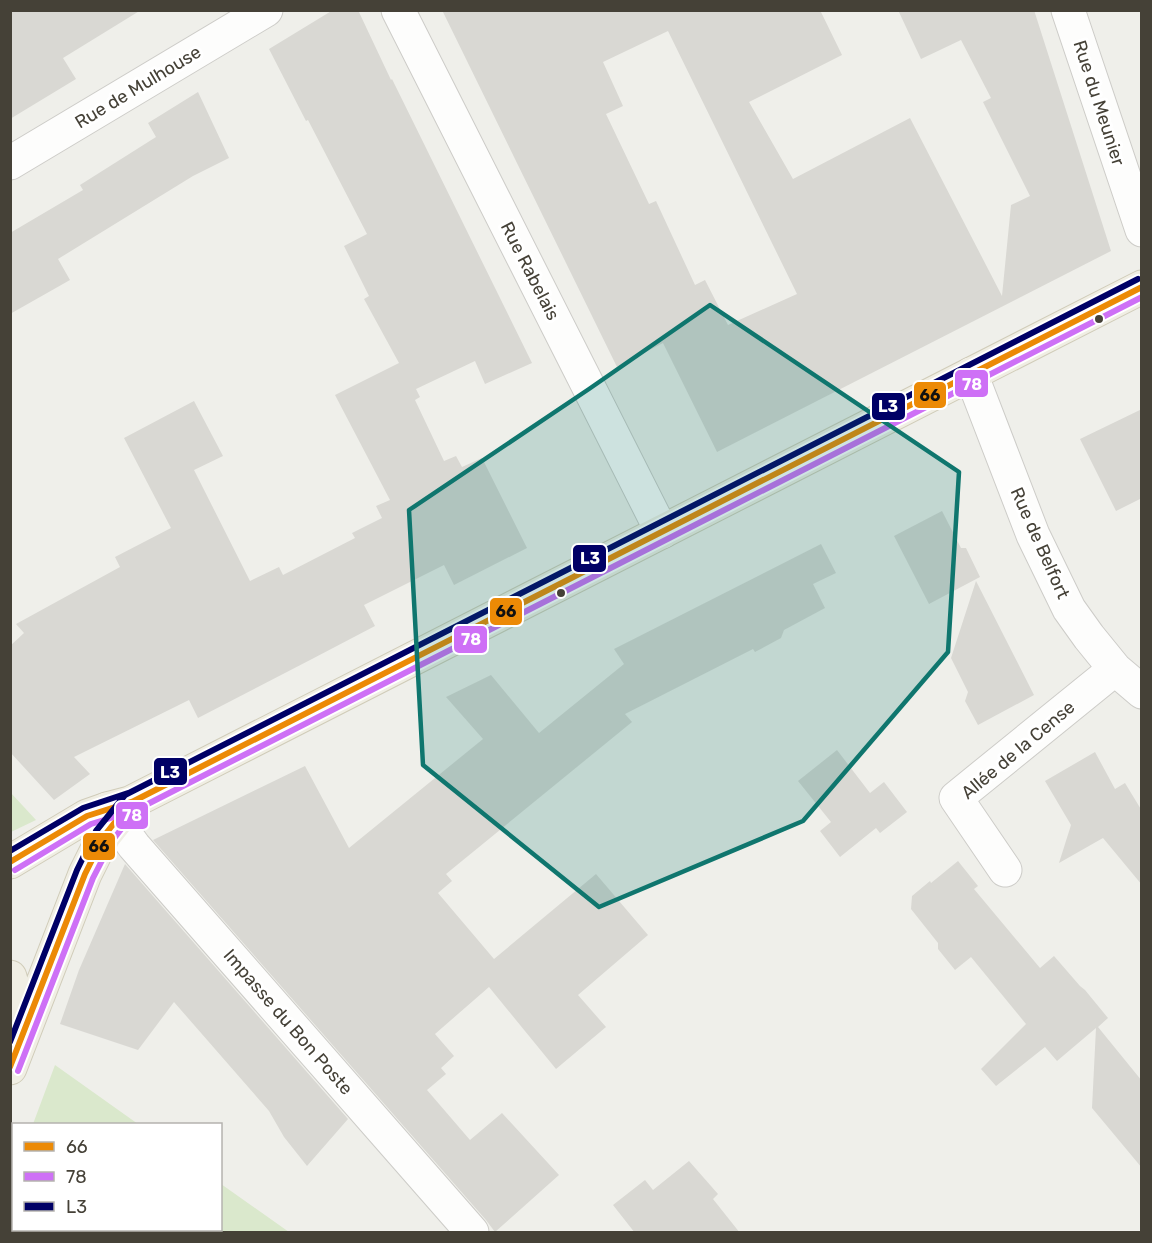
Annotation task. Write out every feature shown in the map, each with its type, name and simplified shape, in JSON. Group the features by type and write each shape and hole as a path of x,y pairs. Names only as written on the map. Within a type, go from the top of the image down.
{"main road":[{"path":"10,862 87,816 117,811 1142,287"},
{"path":"15,1057 85,874 117,811"},
{"path":"10,977 16,999 15,1057"}],"street":[{"name":"Rue de Mulhouse","path":"10,164 266,10"},
{"name":"Rue Rabelais","path":"398,10 662,532"},
{"name":"Rue du Meunier","path":"1068,10 1142,230"},
{"name":"Rue de Belfort","path":"970,374 1033,535 1069,609 1115,669 1142,692"},
{"name":"Allée de la Cense","path":"1005,870 956,798 1115,669"},
{"name":"Impasse du Bon Poste","path":"117,811 134,846 472,1233"}],"highlighted area":[{"path":"710,305 959,472 948,652 803,821 599,907 423,765 409,510"}],"green space":[{"path":"11,793 36,820 11,832"},
{"path":"55,1065 137,1123 33,1123"},
{"path":"222,1185 289,1232 172,1231 222,1231"}],"building":[{"path":"10,10 141,10 63,58 76,79 10,119"},
{"path":"333,10 358,10 532,363 485,384 475,361 416,389 420,397 415,400 444,461 456,456 462,467 482,458 527,548 454,585 444,565 364,605 375,626 312,659 198,718 189,700 74,757 90,774 54,800 10,752 10,646 24,633 16,624 120,567 115,557 171,528 124,438 194,401 223,456 194,470 250,581 279,567 283,575 355,538 352,533 382,518 376,506 390,500 335,395 399,363 364,299 369,296 344,246 367,234 269,49"},
{"path":"442,10 820,10 842,55 749,102 793,179 910,118 1002,296 1011,205 1030,196 983,102 991,98 961,40 921,59 898,10 1034,10 1111,251 717,452 663,343 617,367","holes":["668,31 797,294 728,325 705,280 695,285 656,201 649,204 606,114 623,106 603,62"]},
{"path":"198,92 229,158 193,176 58,259 70,280 10,314 10,233 83,190 80,185 156,137 148,123"},
{"path":"1142,409 1142,498 1116,511 1080,439"},
{"path":"942,511 961,548 966,548 980,577 929,604 894,536"},
{"path":"821,544 836,573 813,584 825,608 784,630 781,638 755,652 753,649 625,714 632,722 446,874 452,881 438,893 494,959 596,874 648,935 578,995 606,1027 556,1069 489,987 435,1034 454,1056 441,1068 446,1074 427,1090 470,1140 502,1113 559,1175 495,1232 153,840 305,766 349,848 483,739 446,697 491,675 539,733 624,664 614,649"},
{"path":"976,581 1034,695 978,725 965,701 968,692 951,658"},
{"path":"837,750 870,793 884,782 907,812 880,833 876,828 840,857 820,831 831,822 798,781"},
{"path":"1095,752 1115,789 1125,783 1142,811 1142,885 1103,838 1059,863 1071,825 1045,781"},
{"path":"958,861 978,886 974,889 1040,968 1054,956 1108,1018 1098,1027 1142,1081 1142,1168 1092,1108 1096,1028 1057,1061 1045,1047 996,1086 981,1069 1026,1024 971,957 955,970 938,949 938,943 911,909 912,896"},
{"path":"125,864 348,1119 307,1166 284,1137 269,1111 174,1002 138,1050 60,1024 79,970"},
{"path":"689,1161 718,1194 713,1199 740,1233 635,1233 613,1205 645,1180 653,1190"}],"transit line":[{"name":"L3","path":"10,1042 77,870 96,831 125,795 1138,279"},
{"name":"66","path":"10,1067 85,874 104,836 130,803 1142,287"},
{"name":"78","path":"18,1071 93,878 112,841 136,810 1142,297"},
{"name":"L3","path":"10,851 83,808 131,792"},
{"name":"66","path":"10,862 87,816 134,801"},
{"name":"78","path":"15,870 91,824 137,810"}]}
